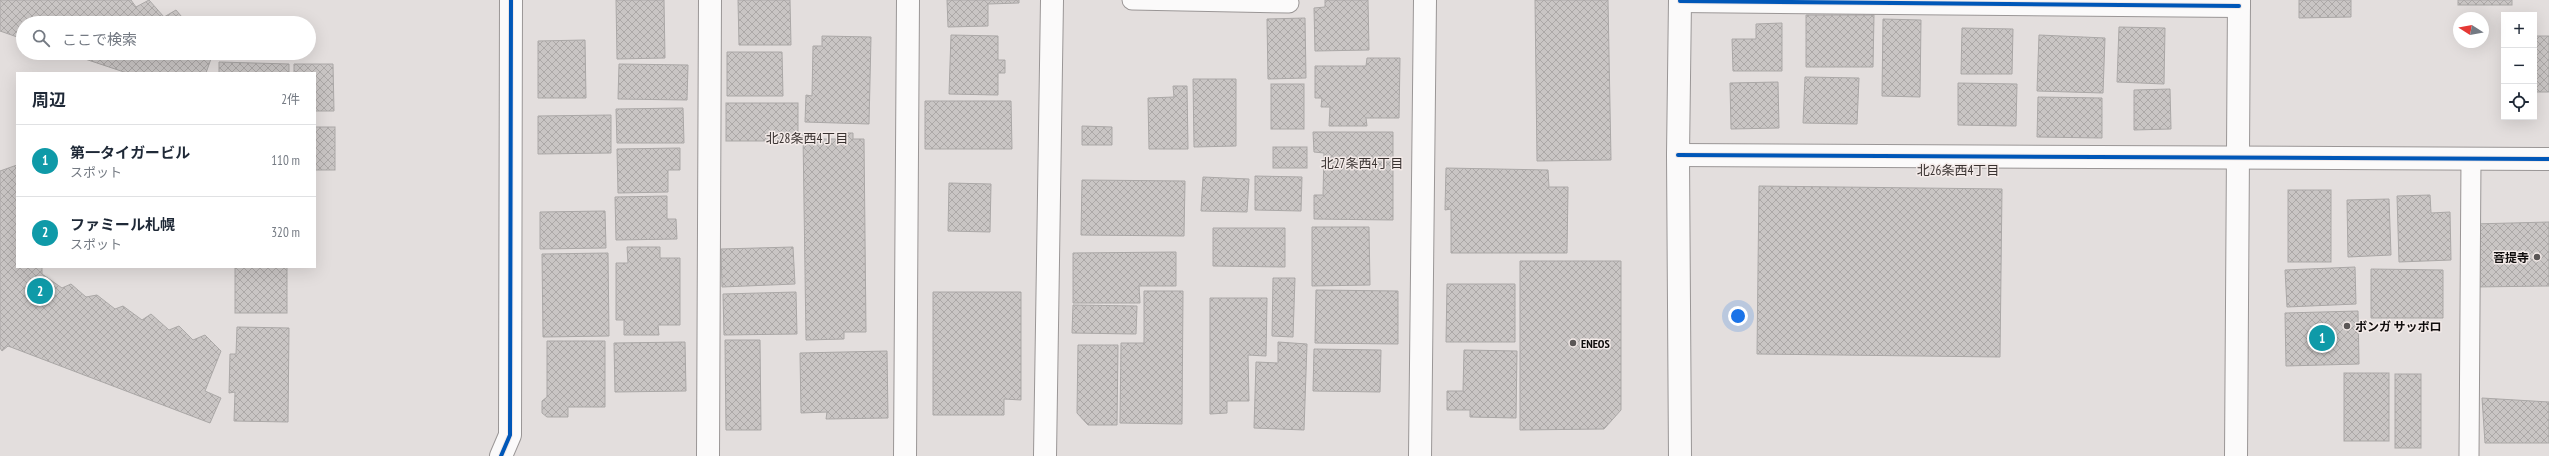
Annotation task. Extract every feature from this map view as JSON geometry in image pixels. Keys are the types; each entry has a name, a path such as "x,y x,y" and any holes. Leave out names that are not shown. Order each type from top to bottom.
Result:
{"street":[{"path":"501,456 510,435 511,0"},
{"path":"708,456 710,0"},
{"path":"905,456 908,0"},
{"path":"1045,456 1052,0"},
{"path":"1420,456 1425,0"},
{"path":"1680,456 1678,155 1680,0 2239,3 2236,456"},
{"path":"1678,155 2549,159"}],"lane":[{"path":"1132,0 1289,3"},
{"path":"2469,456 2472,159"}],"building":[{"path":"0,0 131,0 136,7 149,0 163,16 16,16 16,37 0,31"},
{"path":"616,0 664,0 665,58 617,59"},
{"path":"738,0 790,0 791,45 739,45"},
{"path":"947,0 1019,0 1019,3 988,4 988,26 948,27"},
{"path":"1325,0 1368,0 1369,50 1315,51 1314,8 1325,7"},
{"path":"1535,0 1608,0 1611,160 1537,161"},
{"path":"2299,0 2351,0 2351,17 2299,18"},
{"path":"2458,0 2512,0 2512,5 2458,5"},
{"path":"176,10 181,16 166,16"},
{"path":"1806,15 1874,15 1873,67 1806,67"},
{"path":"1305,18 1306,78 1268,79 1267,19"},
{"path":"1883,19 1921,20 1920,97 1882,96"},
{"path":"1782,23 1782,71 1733,71 1732,39 1756,39 1756,24"},
{"path":"2119,27 2165,28 2164,84 2117,82"},
{"path":"1962,28 2013,29 2012,74 1961,74"},
{"path":"951,35 998,36 998,60 1005,60 1005,73 998,73 998,95 949,94"},
{"path":"2039,35 2105,38 2103,93 2037,91"},
{"path":"822,36 871,37 869,124 805,122 806,95 812,96 813,46 822,46"},
{"path":"2537,36 2549,36 2549,92 2537,92"},
{"path":"585,40 586,98 538,98 538,41"},
{"path":"727,52 782,52 783,96 727,96"},
{"path":"1367,58 1400,58 1399,118 1366,118 1367,126 1329,126 1330,107 1321,107 1322,98 1315,98 1315,66 1366,66"},
{"path":"88,60 211,60 206,72 124,72"},
{"path":"219,62 289,64 289,72 219,72"},
{"path":"294,64 333,64 334,111 316,111 316,72 294,72"},
{"path":"619,64 688,65 687,100 618,99"},
{"path":"1805,77 1859,78 1857,124 1803,123"},
{"path":"1193,79 1236,79 1236,146 1194,147"},
{"path":"1778,82 1779,128 1731,129 1730,83"},
{"path":"1958,83 2017,84 2016,126 1958,125"},
{"path":"1271,84 1304,84 1304,129 1271,129"},
{"path":"1173,86 1187,86 1188,149 1149,149 1148,98 1174,97"},
{"path":"2170,89 2171,129 2134,130 2134,90"},
{"path":"2038,97 2102,98 2102,138 2037,137"},
{"path":"925,101 1011,101 1012,149 925,149"},
{"path":"726,103 798,103 798,141 726,141"},
{"path":"683,108 684,143 617,143 616,109"},
{"path":"611,115 611,153 538,154 538,116"},
{"path":"1082,126 1112,127 1112,145 1082,145"},
{"path":"316,127 335,127 335,170 316,170"},
{"path":"1313,132 1393,132 1393,220 1314,219 1314,195 1323,195 1324,153 1314,152"},
{"path":"836,133 853,133 853,139 864,139 866,332 844,332 844,339 806,340 803,134 821,134 821,139 837,139"},
{"path":"1273,147 1307,147 1307,168 1273,168"},
{"path":"680,148 680,170 668,170 668,192 618,193 617,149"},
{"path":"16,165 16,268 42,268 42,274 62,288 71,284 86,297 97,295 115,309 123,306 142,320 151,314 169,330 179,326 193,340 205,335 221,351 205,391 221,398 210,423 8,346 2,351 0,348 0,171"},
{"path":"1446,168 1548,170 1549,187 1568,187 1567,253 1451,253 1451,209 1445,210"},
{"path":"1255,176 1302,177 1301,211 1255,210"},
{"path":"1203,177 1249,179 1247,212 1201,211"},
{"path":"1082,180 1185,181 1184,236 1081,235"},
{"path":"949,183 991,184 990,232 948,231"},
{"path":"1759,186 2002,189 2000,357 1757,354"},
{"path":"2288,190 2331,190 2331,262 2288,262"},
{"path":"2430,195 2431,213 2450,212 2451,260 2399,262 2397,196"},
{"path":"667,196 667,219 676,219 677,239 616,240 615,197"},
{"path":"2389,199 2391,255 2348,257 2347,200"},
{"path":"605,211 606,248 540,249 540,212"},
{"path":"2549,222 2549,286 2474,287 2473,224"},
{"path":"1312,227 1369,227 1370,285 1312,286"},
{"path":"1213,228 1285,228 1285,267 1213,266"},
{"path":"627,247 660,247 660,258 680,258 680,325 658,325 659,335 624,335 624,320 616,320 616,263 628,263"},
{"path":"793,247 795,284 722,287 721,249"},
{"path":"1176,252 1176,286 1139,286 1140,303 1073,303 1073,253"},
{"path":"608,253 609,336 543,337 542,254"},
{"path":"1520,261 1621,261 1621,410 1604,429 1520,430"},
{"path":"2355,267 2356,304 2287,307 2285,270"},
{"path":"235,268 287,268 287,313 235,313"},
{"path":"2371,269 2443,270 2443,318 2371,318"},
{"path":"1273,278 1295,278 1293,337 1272,336"},
{"path":"1447,284 1515,284 1515,342 1446,342"},
{"path":"1316,290 1398,291 1398,344 1315,343"},
{"path":"1144,291 1183,291 1182,424 1120,423 1121,343 1144,343"},
{"path":"796,292 797,334 724,335 723,294"},
{"path":"933,292 1021,292 1021,400 1004,399 1004,415 933,415"},
{"path":"1210,298 1267,298 1266,356 1248,355 1249,401 1227,401 1227,413 1210,414"},
{"path":"1073,305 1137,306 1136,334 1072,333"},
{"path":"2358,311 2359,364 2286,366 2285,313"},
{"path":"237,327 289,328 288,422 234,421 235,392 229,393 230,354 236,354"},
{"path":"725,340 760,340 761,430 726,430"},
{"path":"547,341 605,341 605,407 568,407 568,417 547,417 542,413 542,401 547,397"},
{"path":"685,342 686,391 615,392 614,343"},
{"path":"1278,342 1307,344 1304,430 1254,428 1256,362 1278,363"},
{"path":"1078,345 1118,345 1117,425 1088,425 1077,413"},
{"path":"1314,349 1381,350 1380,392 1313,391"},
{"path":"1464,350 1517,351 1516,418 1470,417 1470,410 1447,410 1447,391 1463,391"},
{"path":"887,351 888,418 826,419 827,412 801,413 800,353"},
{"path":"2344,373 2389,373 2389,441 2344,441"},
{"path":"2395,374 2421,374 2421,448 2395,448"},
{"path":"2482,398 2549,402 2549,443 2485,443"}],"cycle path":[{"path":"501,456 510,435 511,0"},
{"path":"1680,1 2239,6"},
{"path":"1678,155 2549,159"}],"place":[{"name":"菩提寺","path":"2537,257"},
{"name":"ファミール札幌","path":"40,291"},
{"name":"ボンガ サッポロ","path":"2347,326"},
{"name":"第一タイガービル","path":"2322,338"},
{"name":"ENEOS","path":"1573,343"}],"district":[{"name":"北28条西4丁目","path":"807,138"},
{"name":"北27条西4丁目","path":"1362,163"},
{"name":"北26条西4丁目","path":"1958,170"}]}
